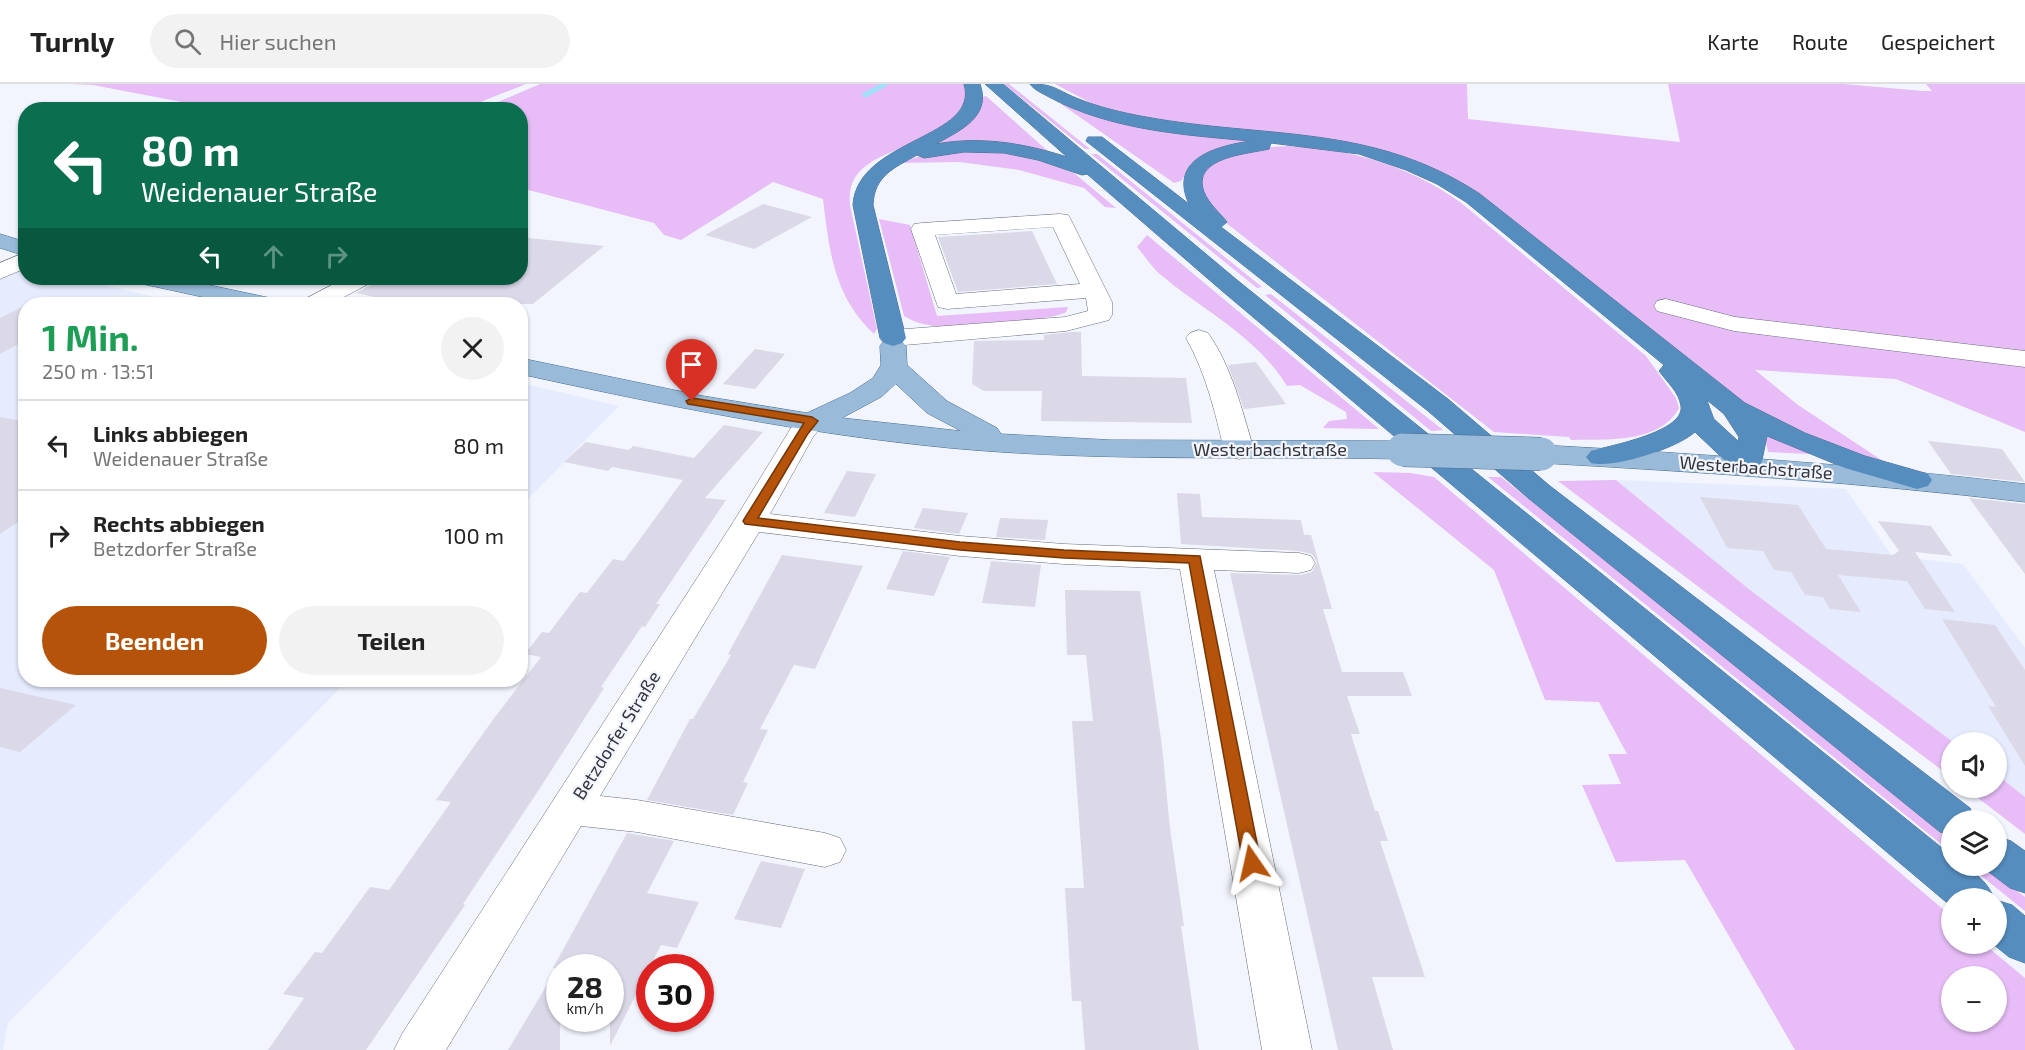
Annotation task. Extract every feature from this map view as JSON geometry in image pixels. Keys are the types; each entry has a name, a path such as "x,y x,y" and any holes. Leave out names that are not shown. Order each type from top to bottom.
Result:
{"highway":[{"path":"892,338 863,198 866,183 874,173 963,121 971,112 974,103 975,91 972,84"},
{"path":"993,84 1229,285 1960,888"},
{"path":"1021,84 1438,405 1539,492 1942,810"},
{"path":"1038,84 1069,101 1118,116 1170,125 1348,146 1385,155 1425,170 1473,198 1735,409 1795,439 1855,462 1917,480"},
{"path":"1241,255 1220,226 1195,198 1192,186 1193,176 1200,164 1206,160 1229,150 1249,146 1296,144 1339,148 1386,159 1410,168 1457,195 1671,370 1689,391 1695,410 1703,424 1746,465 1753,437 1735,409"},
{"path":"902,157 953,147 1012,148 1059,159 1109,181"},
{"path":"1601,457 1661,440 1691,421 1695,410"},
{"path":"2007,861 2025,875"},
{"path":"2007,928 2025,943"}],"main road":[{"path":"0,243 18,249"},
{"path":"178,285 234,297"},
{"path":"892,338 894,367 930,402 951,417 974,429 1013,444"},
{"path":"812,421 877,388 894,367"},
{"name":"Westerbachstraße","path":"528,368 670,397 812,421 1013,444 1541,454 1746,465 1917,480 2025,493"}],"street":[{"path":"892,338 1066,324 1100,315 1100,302 1060,220 922,229 947,302 1094,290"},
{"path":"0,259 18,254"},
{"path":"0,272 18,258"},
{"path":"327,297 349,285"},
{"path":"1666,306 1734,324 2025,359"},
{"path":"1199,338 1207,352 1227,405 1239,450"},
{"name":"Betzdorfer Straße","path":"419,1050 750,521 801,434 812,421"},
{"path":"750,521 971,547 1064,554 1299,563"},
{"path":"1195,559 1287,1050"},
{"path":"570,809 637,816 825,850"}],"shaded area":[{"path":"69,84 526,84 481,102 182,102 93,85"},
{"path":"540,84 964,84 967,99 951,122 867,165 853,181 850,205 877,329 874,334 861,320 842,288 831,254 823,199 773,182 681,240 664,235 654,223 528,190 528,102 498,102"},
{"path":"1004,84 1009,84 1090,149 1085,149"},
{"path":"1043,84 1093,104 1055,84 1467,84 1468,119 1680,142 1668,84 1844,84 1932,91 1926,84 2025,84 2025,432 1896,379 1755,370 1798,405 1883,461 1814,442 1739,401 1450,178 1420,163 1386,152 1138,117 1103,109"},
{"path":"986,96 1050,153 931,146 969,121 975,114 982,97"},
{"path":"1061,104 1270,141 1191,166 1181,181 1174,183"},
{"path":"1287,146 1334,151 1378,161 1420,178 1460,202 1646,356 1676,398 1679,408 1670,420 1659,428 1631,437 1571,440 1569,437 1494,432 1221,219 1207,202 1202,182 1206,171 1216,162 1245,151"},
{"path":"989,149 1042,160 1074,173 1116,208 1105,207 1084,188 1019,170 959,162 898,163 921,156"},
{"path":"1091,154 1097,154 1262,287 1257,288"},
{"path":"879,219 910,225 937,316 1068,307 1066,312 1024,321 962,326 931,326 908,318 904,316"},
{"path":"1147,235 1379,429 1323,428 1329,421 1347,419 1346,412 1300,385 1287,386 1260,352 1245,338 1158,272 1137,247"},
{"path":"0,260 18,264 18,285 104,285 155,297 18,297 18,687 341,687 8,1023 3,1050 0,1050"},
{"path":"1271,294 1443,430 1431,431 1265,295"},
{"path":"528,385 619,406 528,499"},
{"path":"1764,433 1809,451 1810,454 1768,452"},
{"path":"1373,472 1411,473 1434,477 1941,908 1941,954 1996,954 2025,978 2025,1050 1795,1050 1685,860 1616,862 1582,785 1621,784 1608,754 1627,754 1599,702 1545,700 1494,570"},
{"path":"1488,477 1501,477 1941,830 1941,844"},
{"path":"1616,480 1846,489 1892,556 1963,564 2025,648 2025,797 2007,783 2007,732 1941,733 1750,590"},
{"path":"1616,480 1750,590 1941,733 1941,769 1558,481"},
{"path":"2007,783 2025,797 2025,834 2007,820 2007,810 1994,810 1978,798 2007,798"},
{"path":"1981,876 1998,876 2025,897 2025,911 2007,897 2007,888 1996,888"}],"building":[{"path":"763,204 812,217 754,249 705,235"},
{"path":"1032,231 1057,284 958,292 938,237"},
{"path":"528,238 604,246 533,304 528,304 528,297 375,297 356,293 371,285 528,285"},
{"path":"18,309 18,344 0,354 0,318"},
{"path":"1081,332 1082,376 1186,378 1192,423 1041,421 1042,391 984,391 972,384 974,341 1044,340 1044,335"},
{"path":"755,349 785,354 755,389 723,384"},
{"path":"1256,362 1286,404 1244,409 1228,365"},
{"path":"0,417 18,420 18,522 0,534"},
{"path":"724,425 763,432 705,498 726,500 656,604 660,604 645,627 642,626 601,687 604,688 463,904 465,905 366,1050 268,1050 304,998 283,994 315,952 322,953 370,887 389,890 451,802 436,800 518,687 528,687 528,674 541,657 528,655 528,650 542,632 549,633 580,592 587,593 613,559 624,561 683,480 612,467 608,471 564,462 586,442 629,450 633,446 694,458"},
{"path":"1928,441 2002,449 2025,482 1951,474"},
{"path":"847,471 876,474 855,517 824,513"},
{"path":"1177,493 1200,494 1202,517 1301,520 1304,535 1311,535 1332,609 1323,609 1342,672 1403,672 1412,696 1347,696 1360,734 1351,734 1375,811 1378,811 1388,841 1380,841 1425,977 1372,977 1393,1050 1338,1050 1230,573 1300,575 1312,572 1317,562 1312,554 1299,551 1181,544"},
{"path":"1700,497 1798,505 1826,549 1893,555 1899,551 1878,521 1931,526 1952,556 1915,552 1955,612 1925,609 1907,581 1838,575 1861,612 1830,609 1823,597 1805,595 1791,572 1774,570 1763,551 1727,548"},
{"path":"1969,498 2025,504 2025,574"},
{"path":"923,508 968,513 959,534 914,528"},
{"path":"1000,518 1048,520 1045,540 996,537"},
{"path":"903,551 950,557 934,596 886,589"},
{"path":"782,555 863,566 815,669 794,665 760,729 768,730 743,782 748,783 733,815 647,800 690,719 693,719 731,655 728,654"},
{"path":"991,561 1041,565 1035,607 982,603"},
{"path":"1065,590 1140,591 1162,746 1170,828 1184,926 1181,926 1199,1050 1085,1050 1081,1001 1072,1001 1065,888 1084,888 1072,721 1093,721 1086,655 1067,655"},
{"path":"1942,619 1995,625 2025,670 2025,766 2007,737 2007,732 2004,732 1988,706 1996,707"},
{"path":"0,688 76,705 20,752 0,747"},
{"path":"627,833 674,841 647,893 699,902 677,948 661,945 656,954 636,954 636,995 624,1018 624,954 561,954"},
{"path":"761,861 805,869 781,928 734,919"},
{"path":"546,986 546,1032 560,1032 560,1050 508,1050"},
{"path":"610,1032 617,1032 610,1046"}],"waterway":[{"path":"865,95 885,84"}],"route":[{"path":"692,401 812,421 801,434 750,521 960,546 1064,554 1195,559 1252,863"}]}
